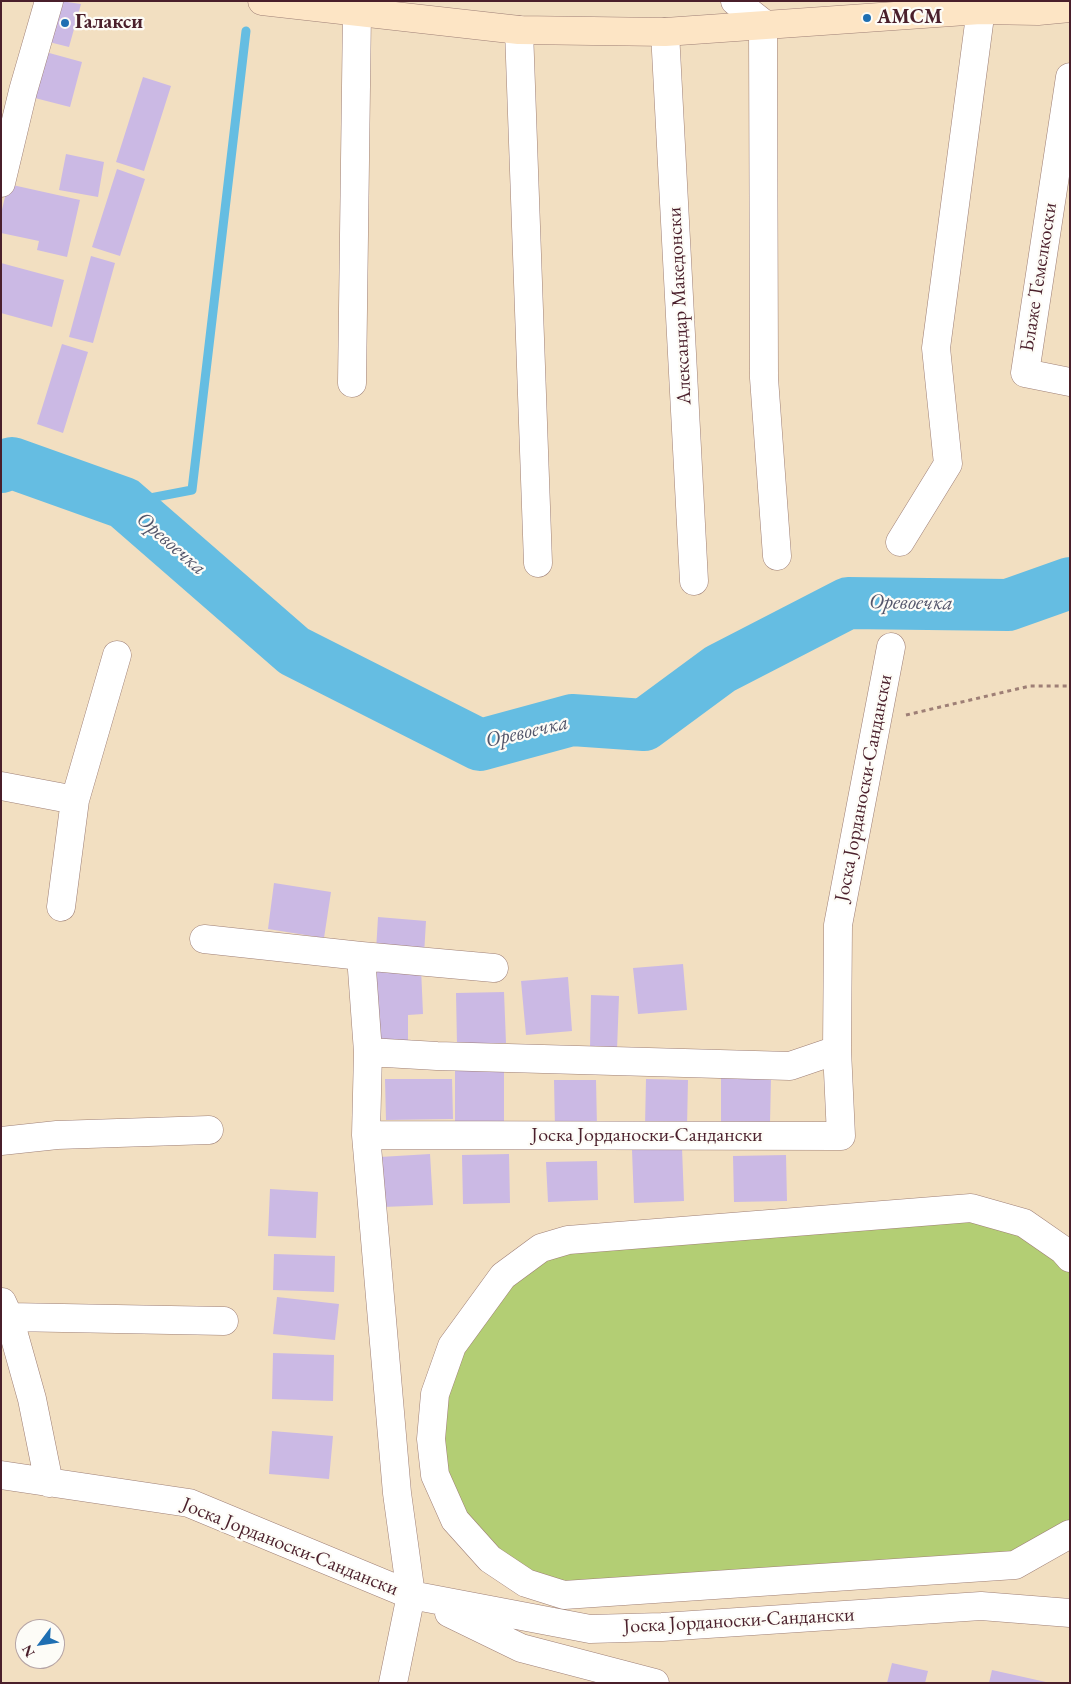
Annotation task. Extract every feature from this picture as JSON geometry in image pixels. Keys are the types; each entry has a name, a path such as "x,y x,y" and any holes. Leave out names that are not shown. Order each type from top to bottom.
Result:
{"street":[{"path":"1,183 23,91 49,1"},
{"path":"262,1 519,30 665,32 764,23 867,10 981,5 1038,11 1070,8"},
{"path":"735,1 764,23"},
{"path":"1065,1 1070,3"},
{"path":"900,542 948,464 936,348 981,5"},
{"path":"352,383 357,12"},
{"path":"764,23 764,378 777,556"},
{"path":"519,30 538,563"},
{"name":"Александар Македонски","path":"665,32 694,581"},
{"name":"Блаже Темелкоски","path":"1070,77 1024,373 1070,382"},
{"name":"Јоска Јорданоски-Сандански","path":"366,1135 841,1136 837,1050 838,925 891,647"},
{"path":"62,907 75,800 117,655"},
{"path":"1,786 75,800"},
{"path":"204,939 494,968"},
{"name":"Јоска Јорданоски-Сандански","path":"361,956 368,1052 366,1135 397,1493 412,1595"},
{"path":"368,1052 437,1056 790,1066 837,1050"},
{"path":"1,1141 57,1135 209,1130"},
{"path":"1070,1258 1063,1250 1024,1223 971,1208 568,1240 541,1248 503,1276 479,1305 452,1346 435,1394 431,1439 435,1475 455,1520 490,1559 526,1584 564,1595 1015,1565 1070,1534"},
{"path":"49,1483 32,1399 5,1309 224,1321"},
{"name":"Јоска Јорданоски-Сандански","path":"1,1475 190,1503 412,1595 590,1629 662,1627 981,1606 1070,1613"},
{"path":"661,1589 662,1627"},
{"path":"393,1683 412,1595 521,1648 655,1683"}],"path":[{"path":"878,722 1030,686 1070,686"}],"green space":[{"path":"971,1208 1070,1258 1070,1534 1015,1565 564,1595 455,1520 431,1439 452,1346 541,1248"}],"building":[{"name":"Галакси","path":"60,1 81,4 69,47 49,42"},
{"path":"42,51 82,62 70,107 31,97"},
{"path":"143,77 171,86 144,171 116,162"},
{"path":"66,154 104,162 98,197 59,190"},
{"path":"117,169 145,179 120,256 92,247"},
{"path":"8,184 80,200 67,257 37,250 39,241 1,233 1,214"},
{"path":"91,256 115,263 93,343 69,337"},
{"path":"1,263 64,280 52,327 1,313"},
{"path":"62,344 88,352 63,433 37,424"},
{"path":"274,883 331,892 324,938 268,929"},
{"path":"378,917 426,921 424,955 376,951"},
{"path":"683,964 687,1010 638,1014 633,968"},
{"path":"421,968 423,1014 408,1015 408,1041 376,1042 374,969"},
{"path":"568,977 572,1031 526,1035 521,981"},
{"path":"504,992 506,1043 457,1045 456,993"},
{"path":"591,995 619,996 617,1050 590,1049"},
{"path":"455,1070 504,1070 504,1125 455,1124"},
{"path":"721,1078 771,1078 770,1123 721,1122"},
{"path":"385,1079 452,1079 453,1119 386,1120"},
{"path":"646,1079 688,1080 687,1127 645,1126"},
{"path":"554,1080 596,1080 597,1127 555,1128"},
{"path":"682,1148 684,1201 634,1203 632,1150"},
{"path":"430,1154 433,1205 383,1207 380,1157"},
{"path":"509,1154 510,1203 463,1204 462,1155"},
{"path":"786,1155 787,1201 734,1202 733,1156"},
{"path":"597,1161 598,1200 548,1202 546,1162"},
{"path":"270,1189 318,1192 316,1238 268,1236"},
{"path":"274,1254 335,1256 334,1292 273,1290"},
{"path":"277,1297 339,1304 335,1340 273,1334"},
{"path":"273,1353 334,1355 333,1401 272,1399"},
{"path":"272,1431 333,1436 329,1479 269,1474"},
{"path":"892,1663 928,1671 925,1683 887,1683"},
{"path":"992,1670 1046,1682 989,1683"}],"waterway":[{"path":"124,503 192,490 246,31"},
{"name":"Оревоечка","path":"1,467 12,463 124,503 294,651 480,745 572,720 644,725 720,669 848,603 1008,605 1070,583"}],"place":[{"name":"АМСМ","path":"867,18"},
{"name":"Галакси","path":"65,23"}]}
